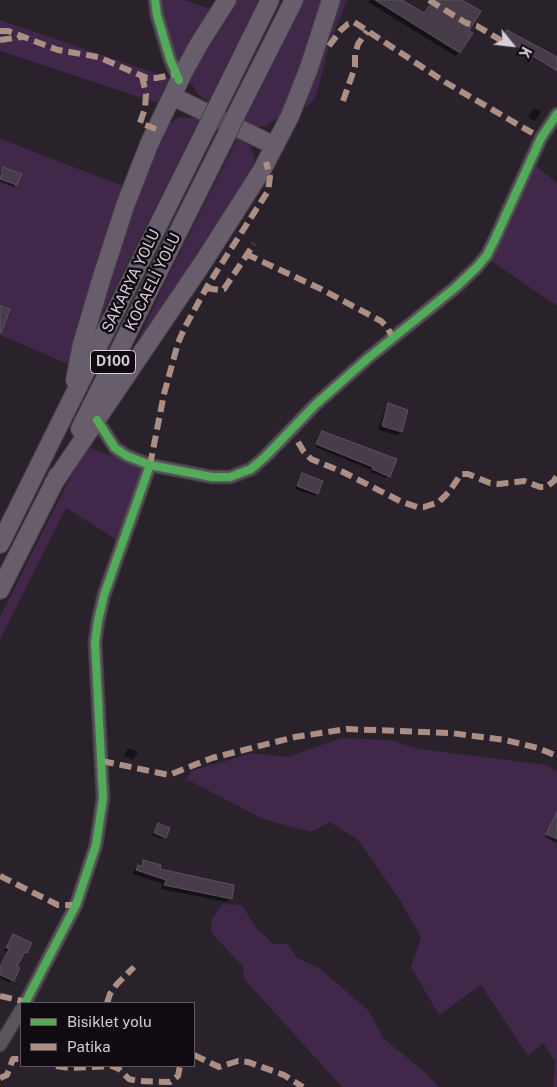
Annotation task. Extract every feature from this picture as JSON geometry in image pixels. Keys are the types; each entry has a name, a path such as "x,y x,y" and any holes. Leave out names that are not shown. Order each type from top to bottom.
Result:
{"highway":[{"path":"70,404 82,344 125,206 150,142 179,80 198,44 227,0"},
{"name":"SAKARYA YOLU","path":"0,544 270,0"},
{"name":"KOCAELİ YOLU","path":"0,590 294,0"},
{"path":"53,484 204,261 262,170 290,116 309,68 332,0"},
{"path":"172,96 275,146"}],"street":[{"path":"155,0 157,14 170,59 179,80"},
{"path":"97,420 115,448 127,456 150,465 195,475 230,477 251,469 316,405 367,359 456,288 477,267 487,255 541,138 557,114"},
{"path":"26,1002 76,905 96,844 103,798 95,642 104,595 150,465"},
{"path":"0,1045 20,1012"}],"shaded area":[{"path":"161,0 184,0 213,10 181,59 177,60 173,55"},
{"path":"235,0 259,0 208,102 198,94 190,82 193,71"},
{"path":"305,0 323,0 290,99 281,116 266,126 255,127 244,122"},
{"path":"339,0 347,0 329,46 316,96 312,103 306,107 305,99"},
{"path":"0,20 169,78 157,103 0,51"},
{"path":"179,117 200,118 98,322 120,250 159,143 167,125"},
{"path":"238,137 251,147 255,162 253,174 115,390 161,291"},
{"path":"0,139 126,187 68,364 0,335"},
{"path":"536,166 557,183 557,306 490,260"},
{"path":"86,446 143,468 119,541 66,508 0,640 0,617"},
{"path":"341,738 390,740 419,749 547,765 557,772 557,1087 553,1087 555,1061 543,1043 528,1056 481,985 439,1015 411,967 421,938 400,900 358,840 330,822 311,832 263,819 186,779 191,771 252,753 288,757"},
{"path":"222,904 242,905 256,928 274,944 288,944 297,958 319,968 368,1010 384,1039 424,1071 439,1087 342,1087 244,979 243,967 212,933 211,921"}],"building":[{"path":"375,0 402,0 424,13 433,0 462,0 481,11 469,31 473,33 460,53"},
{"path":"507,30 557,57 557,71 502,37"},
{"path":"3,167 22,174 17,185 0,179"},
{"path":"0,306 10,309 1,333 0,333"},
{"path":"388,403 408,410 402,432 382,426"},
{"path":"322,431 397,459 390,477 372,469 373,467 316,444"},
{"path":"302,473 323,481 318,494 297,486"},
{"path":"557,812 557,839 546,834"},
{"path":"158,823 170,828 166,838 154,833"},
{"path":"143,860 161,865 160,869 234,885 232,899 164,885 166,880 136,870 138,865 142,866"},
{"path":"13,934 32,943 17,966 20,968 14,981 0,975 0,967 9,949 6,948"}],"marked path":[{"path":"429,0 466,23 477,26 507,44"},
{"path":"329,46 341,30 354,22 445,82 541,138"},
{"path":"0,31 8,31 58,50 98,57 147,78 177,74"},
{"path":"343,101 355,67 355,54 358,44 367,31"},
{"path":"0,40 22,37"},
{"path":"142,76 146,94 145,108 140,123 156,129"},
{"path":"150,465 164,394 178,343 208,285 268,191 270,177 266,162"},
{"path":"206,288 224,289 254,244"},
{"path":"246,254 321,289 381,321 393,338"},
{"path":"298,442 311,459 343,472 402,502 417,507 424,507 439,502 449,492 461,474 468,474 490,483 499,484 524,481 540,487 546,487 554,481 557,475"},
{"path":"102,761 169,775 212,758 295,737 347,729 451,733 505,740 538,748 557,756"},
{"path":"0,876 58,905 76,905"},
{"path":"107,1002 117,984 134,967"},
{"path":"0,996 26,1002"},
{"path":"195,1055 219,1067 238,1061 248,1062 284,1075 303,1087"},
{"path":"0,1078 7,1075 13,1059 20,1059"},
{"path":"63,1067 91,1067"},
{"path":"114,1067 129,1079 170,1082 178,1076 180,1067"}],"cycle path":[{"path":"155,0 157,15 170,59 179,80"},
{"path":"97,420 115,448 127,456 150,465 212,477 230,477 251,469 315,405 367,359 456,287 477,267 487,255 541,138 557,114"},
{"path":"26,1002 76,905 96,845 103,798 95,642 104,595 150,465"}]}
